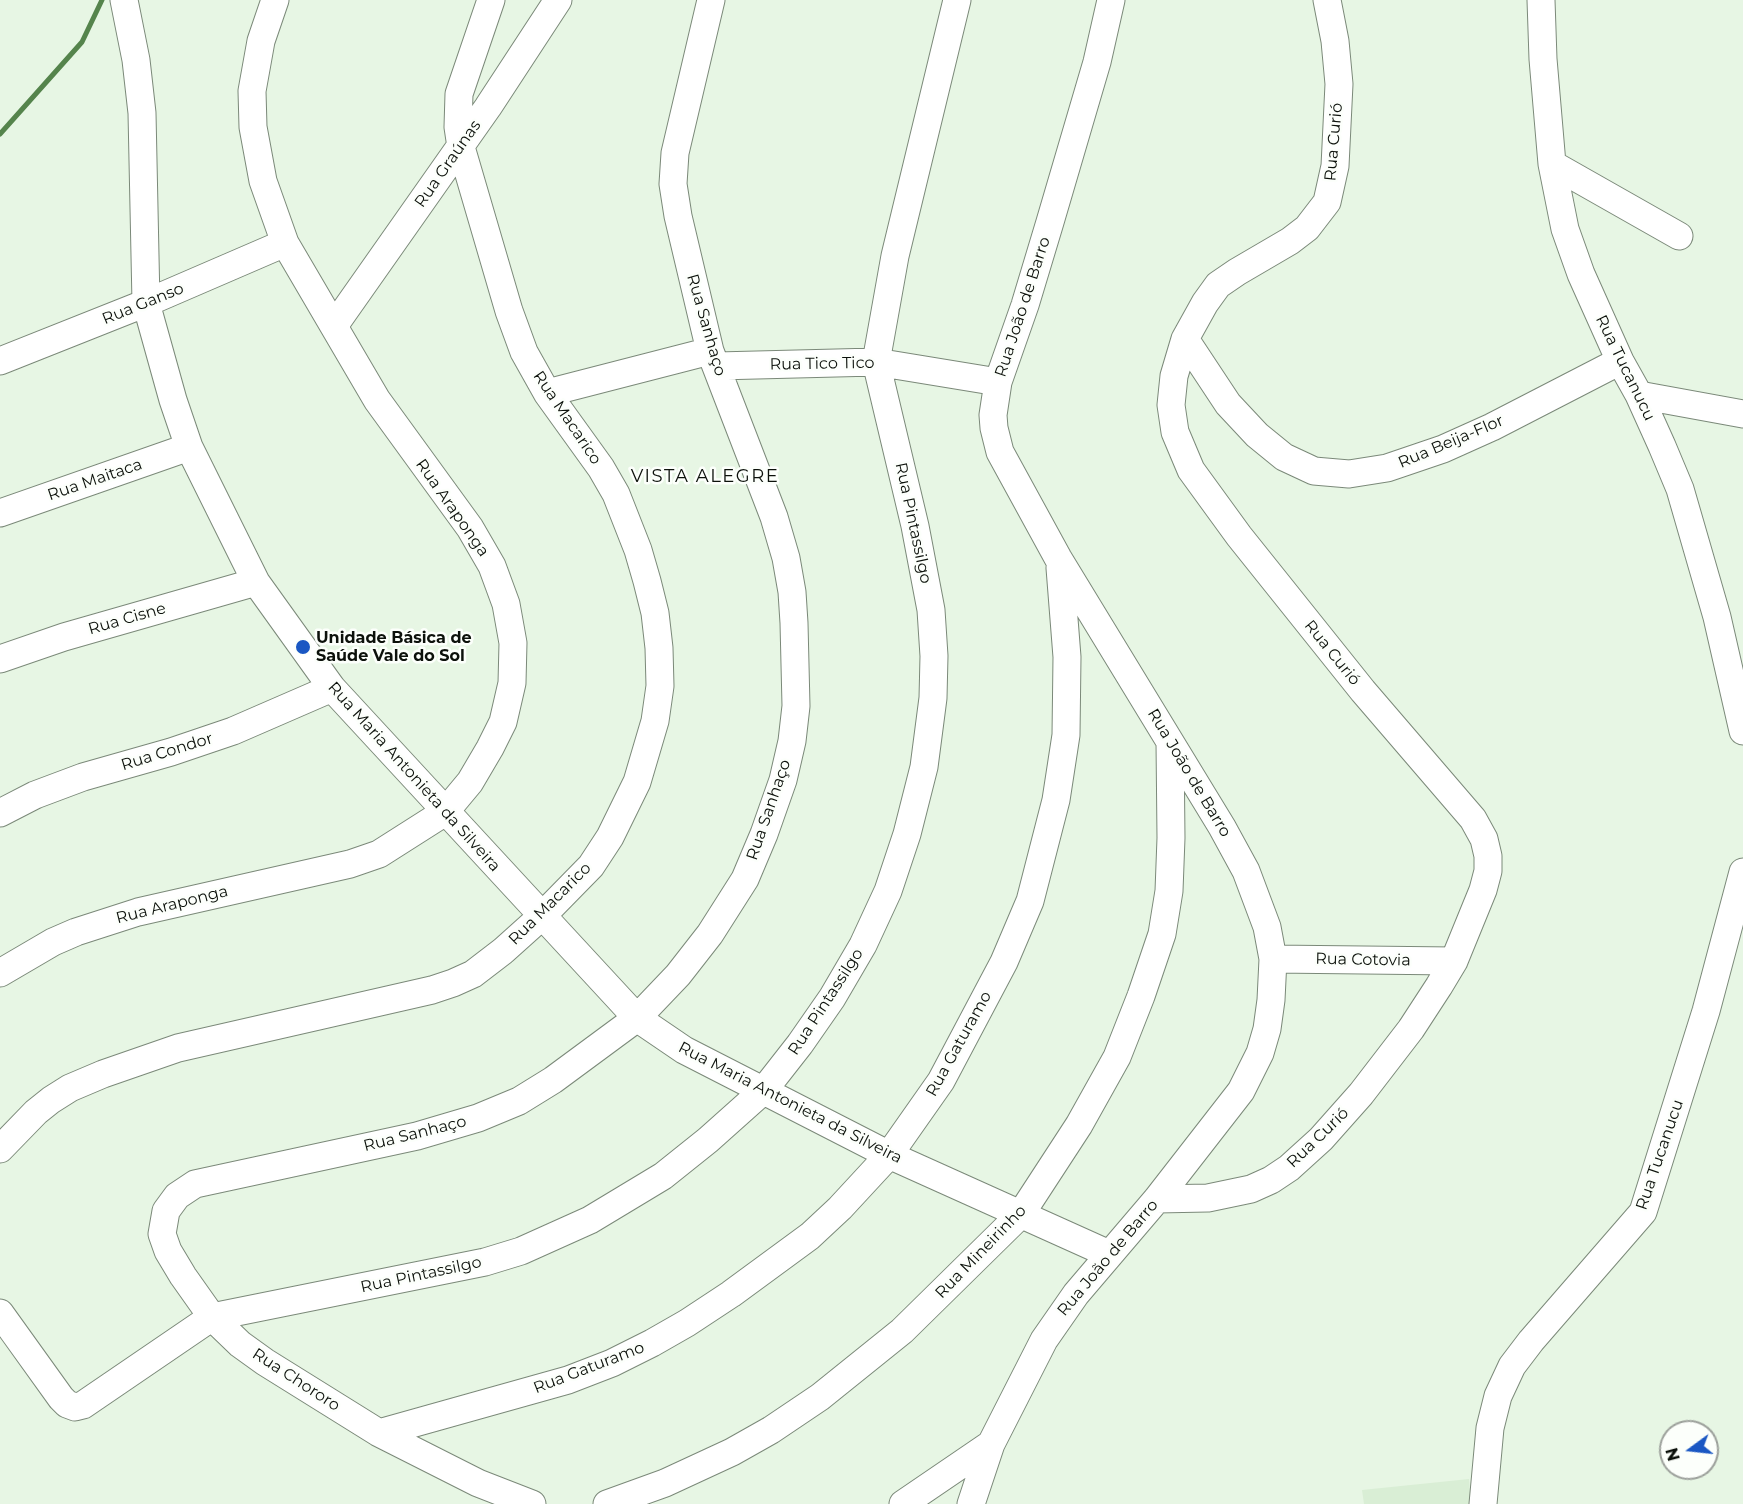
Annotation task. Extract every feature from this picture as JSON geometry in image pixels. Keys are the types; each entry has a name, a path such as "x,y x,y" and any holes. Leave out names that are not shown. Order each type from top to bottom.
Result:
{"street":[{"name":"Rua Maria Antonieta da Silveira","path":"124,0 136,60 142,113 146,303 170,390 189,447 256,582 332,688 637,1018 684,1050 889,1155 1109,1254"},
{"name":"Rua Araponga","path":"0,974 53,942 138,912 350,864 379,854 446,812 470,782 502,722 512,683 513,643 506,604 492,566 470,528 377,400 285,243 263,182 253,127 252,91 261,41 275,0"},
{"name":"Rua Macarico","path":"0,1149 51,1100 70,1088 95,1077 178,1048 432,990 473,974 542,916 591,866 625,809 649,748 656,721 660,686 655,613 638,550 616,494 601,468 547,393 524,352 461,147 457,111 465,73 491,0"},
{"name":"Rua Graúnas","path":"334,326 461,147 558,0"},
{"name":"Rua Sanhaço","path":"195,1184 417,1136 478,1118 519,1101 553,1080 637,1018 691,959 745,879 783,780 792,741 796,706 795,623 786,558 774,517 714,359 678,216 673,184 675,153 711,0"},
{"name":"Rua Pintassilgo","path":"0,1313 60,1398 75,1407 83,1406 212,1317 430,1275 485,1262 521,1251 590,1220 663,1176 708,1140 764,1090 800,1044 832,998 863,945 888,891 907,834 924,767 933,687 934,656 931,610 915,526 876,362 895,256 957,0"},
{"name":"Rua João de Barro","path":"971,1504 991,1444 1044,1340 1064,1309 1157,1199 1220,1121 1241,1091 1251,1072 1267,1029 1271,1000 1273,959 1267,927 1246,871 1222,827 1058,558 1000,452 993,415 998,382 1025,305 1050,222 1096,62 1111,0"},
{"name":"Rua Curió","path":"1157,1199 1208,1198 1231,1194 1270,1180 1289,1168 1321,1139 1361,1094 1411,1029 1454,961 1483,890 1488,871 1488,856 1484,839 1473,819 1363,692 1239,536 1191,470 1176,432 1171,405 1174,376 1185,339 1218,285 1290,241 1307,228 1327,202 1335,166 1339,84 1328,0"},
{"name":"Rua Tucanucu","path":"1541,0 1543,58 1552,164 1565,228 1581,274 1620,361 1639,394 1675,478 1697,543 1717,617 1743,731"},
{"path":"465,73 488,107"},
{"path":"1552,164 1679,236"},
{"name":"Rua Ganso","path":"0,361 146,303 285,243"},
{"name":"Rua Beija-Flor","path":"1185,339 1228,404 1257,435 1284,457 1314,471 1349,474 1387,468 1443,449 1492,427 1620,361"},
{"name":"Rua Tico Tico","path":"547,393 714,359 876,362 998,382"},
{"path":"1639,394 1743,414"},
{"name":"Rua Maitaca","path":"0,513 189,447"},
{"name":"Rua Gaturamo","path":"379,1433 568,1380 612,1363 652,1343 722,1300 810,1236 840,1208 889,1155 941,1081 961,1044 1008,953 1036,882 1056,800 1066,735 1067,657 1058,558"},
{"name":"Rua Cisne","path":"0,659 64,637 256,582"},
{"name":"Rua Condor","path":"0,813 35,795 83,777 171,752 233,730 332,688"},
{"name":"Rua Mineirinho","path":"607,1504 665,1483 732,1452 771,1430 820,1397 902,1331 1021,1214 1079,1125 1117,1057 1162,934 1169,891 1172,838 1170,741"},
{"name":"Rua Tucanucu","path":"1483,1504 1490,1428 1498,1396 1512,1366 1643,1212 1706,1011 1743,872"},
{"name":"Rua Cotovia","path":"1273,959 1454,961"},
{"name":"Rua Chororo","path":"195,1184 177,1196 166,1211 162,1234 168,1251 183,1276 212,1317 240,1344 379,1433 478,1483 532,1504"},
{"path":"903,1504 991,1444"}],"shaded area":[{"path":"1469,1479 1471,1504 1364,1504 1362,1490"}],"waterway":[{"path":"0,134 82,42 102,0"}],"place":[{"name":"Unidade Básica de Saúde Vale do Sol","path":"303,647"}],"district":[{"name":"VISTA ALEGRE","path":"705,477"}]}
